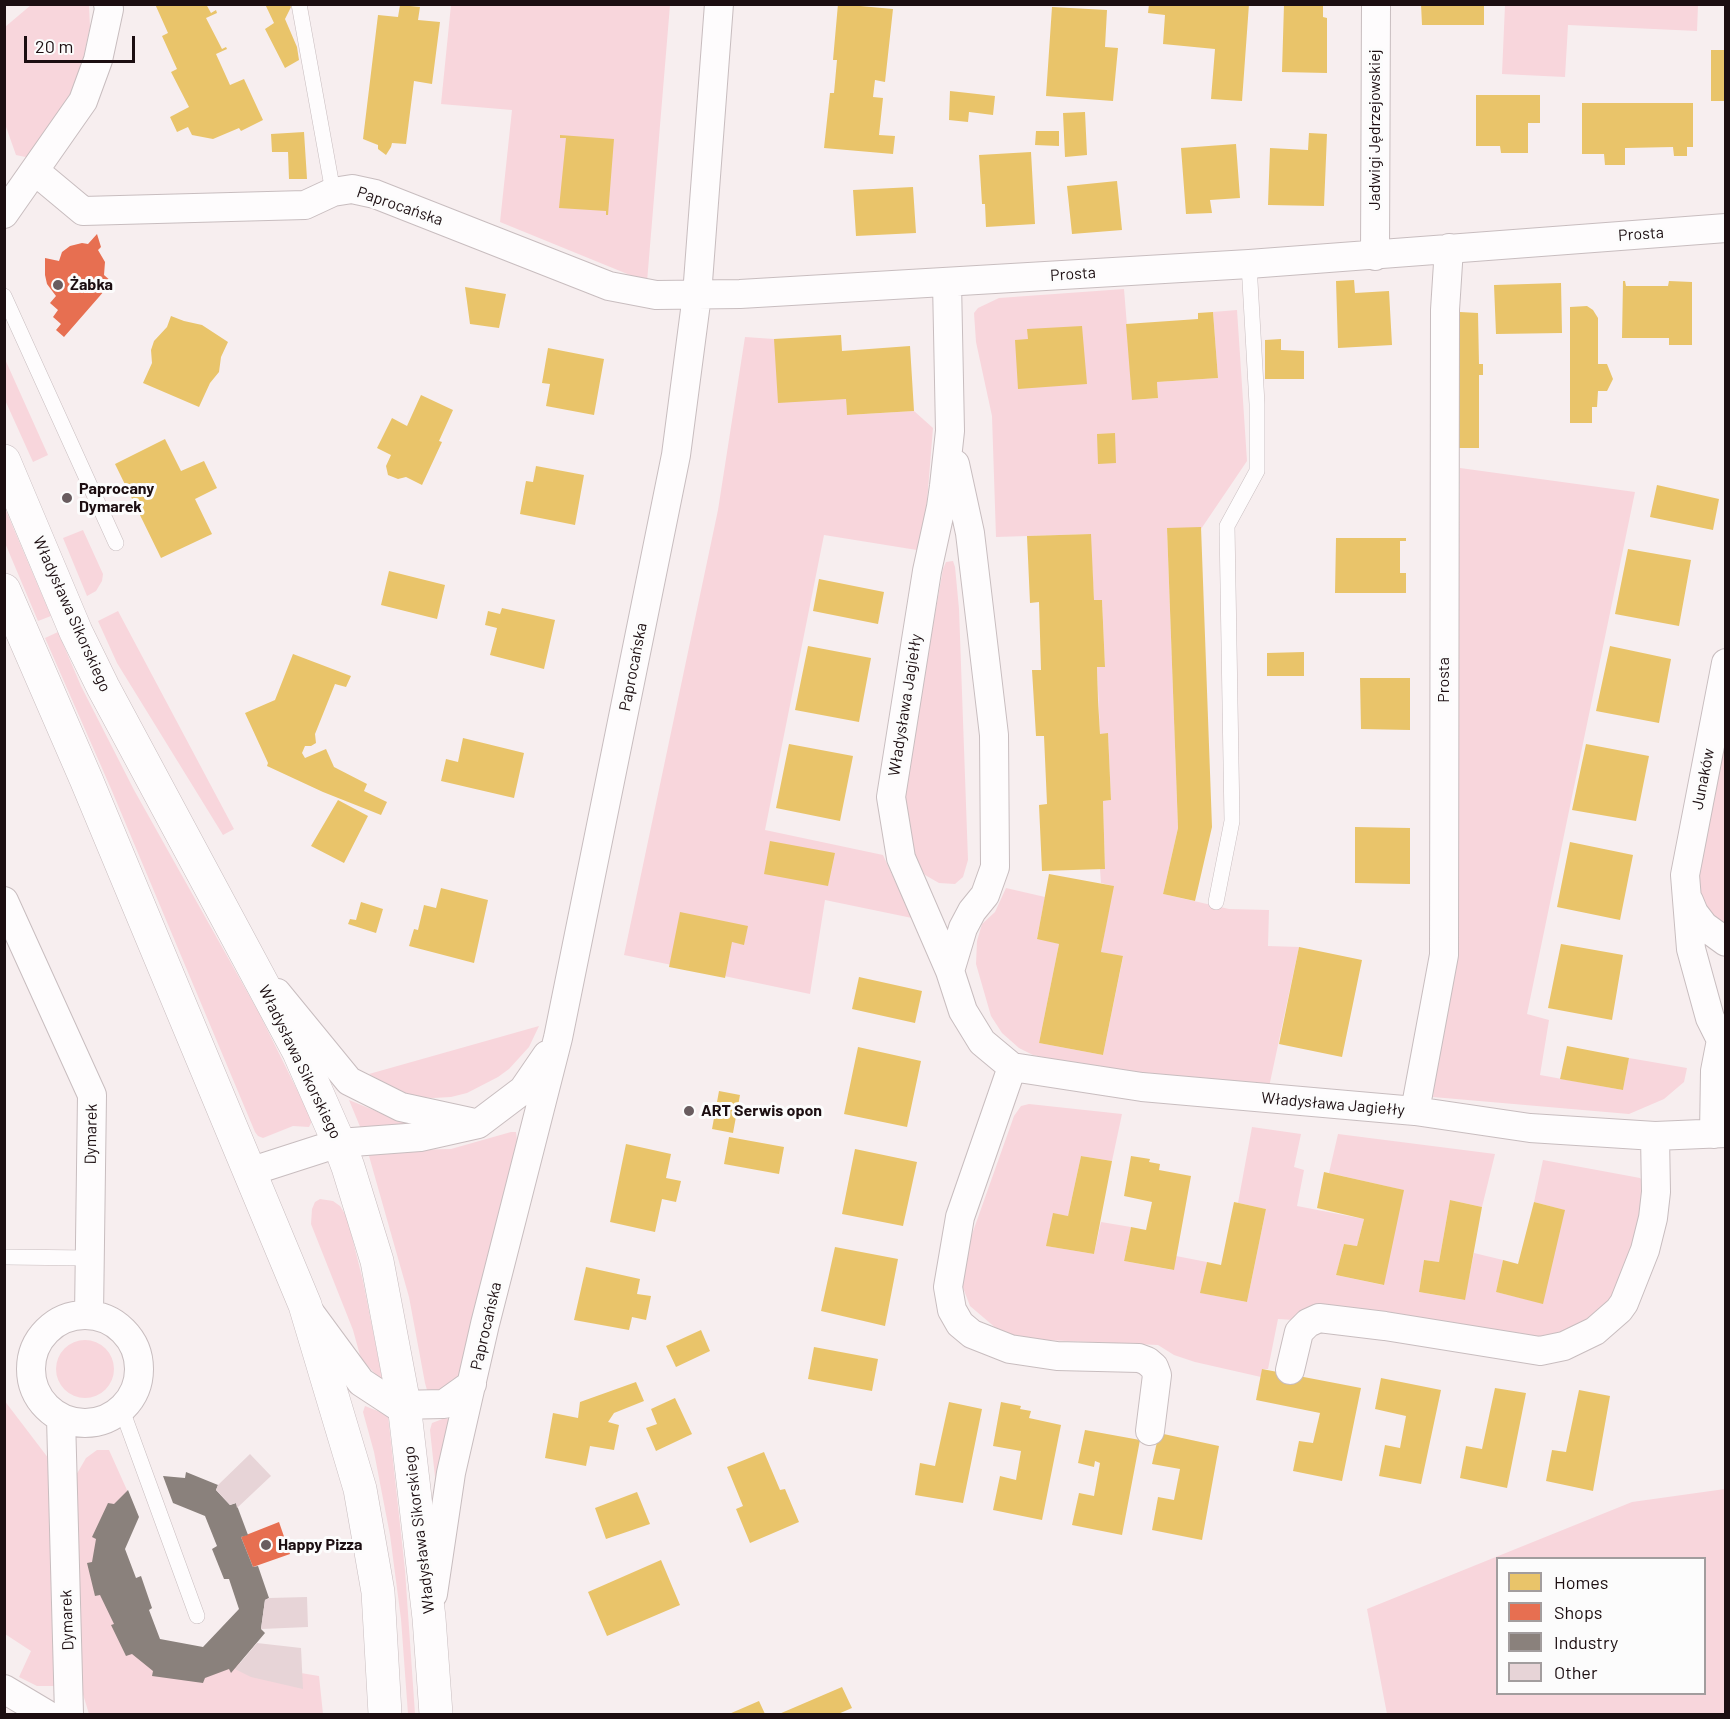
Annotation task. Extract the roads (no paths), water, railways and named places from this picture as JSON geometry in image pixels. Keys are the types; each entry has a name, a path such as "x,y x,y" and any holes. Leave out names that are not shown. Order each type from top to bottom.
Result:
{"street":[{"path":"4,214 83,101 98,60 109,9 108,4"},
{"name":"Paprocańska","path":"429,1618 451,1473 485,1324 558,1038 676,455 697,295 719,4"},
{"name":"Jadwigi Jędrzejowskiej","path":"1375,256 1376,4"},
{"name":"Paprocańska","path":"35,171 83,211 304,205 333,192 352,189 375,194 609,286 656,296 697,295"},
{"name":"Prosta","path":"697,295 1375,256 1449,248 1725,228"},
{"name":"Prosta","path":"1415,1111 1444,955 1445,310 1449,248"},
{"name":"Władysława Jagiełły","path":"947,282 950,431 958,485 970,533 994,735 994,867 985,895 972,911 963,928 950,971"},
{"name":"Władysława Jagiełły","path":"950,431 941,507 927,571 891,797 900,858 950,971 963,1011 981,1042 1012,1067 1142,1087 1415,1111 1530,1128 1655,1136 1720,1134"},
{"name":"Władysława Sikorskiego","path":"4,461 85,650 299,1052 339,1143 377,1261 404,1404 429,1618 436,1714"},
{"path":"4,590 86,779 304,1305 360,1488 378,1592 385,1714"},
{"name":"Junaków","path":"1720,1134 1713,1087 1717,1056 1723,1038 1710,1018 1691,948 1686,865 1725,663"},
{"name":"Junaków","path":"1688,896 1694,914 1704,926 1725,942"},
{"name":"Dymarek","path":"4,901 92,1095 89,1315"},
{"path":"252,962 349,1081 401,1107 478,1124"},
{"name":"Paprocańska","path":"249,1172 339,1143 420,1137 478,1124 523,1090 558,1038"},
{"path":"1012,1067 960,1217 948,1287 952,1310 960,1324 972,1334 1010,1349 1057,1356 1139,1358 1148,1361 1154,1367 1157,1376 1150,1431"},
{"path":"1290,1370 1299,1332 1308,1323 1319,1318 1385,1326 1540,1351 1564,1346 1595,1331 1624,1303 1641,1260 1654,1210 1657,1183 1655,1136"},
{"path":"304,1305 362,1382 396,1405 444,1404 472,1384"},
{"path":"89,1315 110,1320 126,1333 137,1352 140,1372 134,1393 122,1410 103,1420 82,1423 61,1418 44,1405 34,1386 31,1365 37,1345 50,1328 68,1317 89,1315"},
{"name":"Dymarek","path":"61,1418 69,1714"},
{"path":"4,1689 46,1714"}],"lane":[{"path":"299,4 333,192"},
{"path":"1216,902 1232,821 1227,526 1257,471 1257,404 1250,264"},
{"path":"4,296 116,543"},
{"path":"4,1257 90,1258"},
{"path":"122,1410 197,1616"}],"place":[{"name":"Żabka","path":"58,285"},
{"name":"Paprocany Dymarek","path":"67,498"},
{"name":"ART Serwis opon","path":"689,1111"},
{"name":"Happy Pizza","path":"266,1545"}]}
